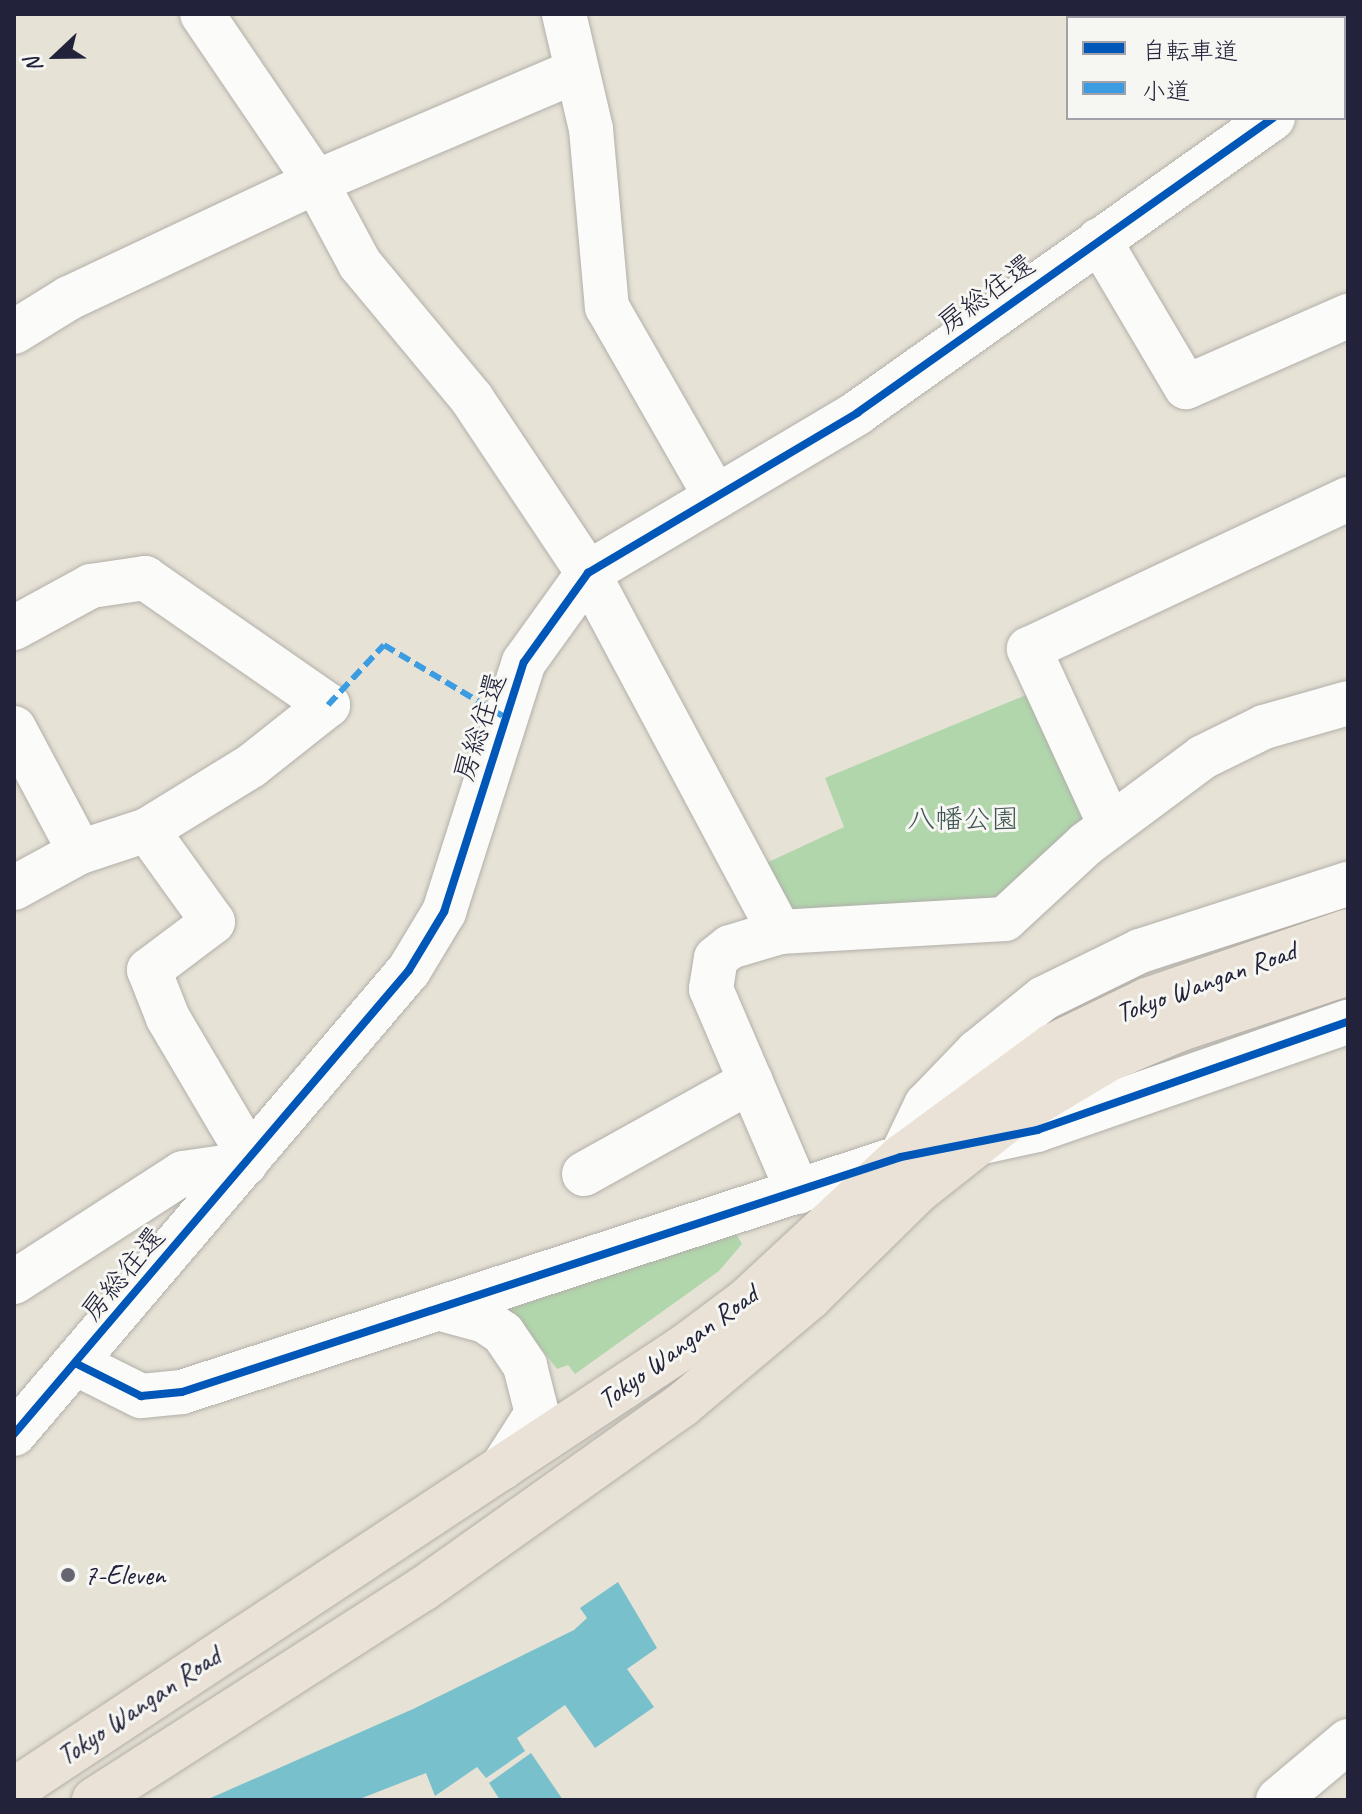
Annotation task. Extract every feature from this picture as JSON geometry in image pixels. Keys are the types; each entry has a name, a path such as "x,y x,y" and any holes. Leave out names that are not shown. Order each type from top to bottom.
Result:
{"highway":[{"name":"Tokyo Wangan Road","path":"94,1800 411,1598 669,1414 747,1354 976,1143 1147,1000 1348,931"},
{"name":"Tokyo Wangan Road","path":"16,1790 502,1468 735,1309 901,1157 1017,1069 1099,1043 1180,1029 1348,973"}],"street":[{"path":"202,14 316,182 360,264 472,399 588,573 780,932"},
{"path":"564,14 591,129 607,307 716,497"},
{"path":"14,332 69,298 316,182 576,71"},
{"name":"房総往還","path":"17,1419 77,1364 409,970 444,912 524,662 588,573 857,413 1270,120"},
{"path":"1099,240 1186,387 1348,316"},
{"path":"1110,825 1029,649 1348,499"},
{"path":"14,628 91,586 145,578 328,705 251,766 147,830 80,852 14,888"},
{"path":"14,647 14,660"},
{"path":"798,1192 711,989 716,958 730,947 780,932 1005,919 1110,825 1233,740 1348,703"},
{"path":"14,728 80,852"},
{"path":"14,1282 183,1173 247,1160 168,1018 149,970 213,922 147,830"},
{"path":"901,1157 926,1105 977,1052 1044,998 1140,951 1348,884"},
{"path":"77,1364 126,1391 162,1396 445,1310 901,1157 1037,1130 1348,1022"},
{"path":"584,1174 751,1081"},
{"path":"445,1310 485,1321 503,1333 534,1392 537,1413 502,1468"},
{"path":"1278,1800 1348,1741"}],"green space":[{"name":"八幡公園","path":"1031,693 1091,822 1002,906 784,926 760,866 844,827 825,778"},
{"path":"735,1232 742,1244 719,1271 575,1374 568,1365 557,1369 522,1324 503,1310"}],"water":[{"path":"618,1582 657,1648 627,1669 654,1707 595,1748 565,1705 517,1738 525,1751 486,1778 477,1767 435,1796 426,1773 357,1800 206,1800 413,1709 574,1630 587,1618 580,1608"},
{"path":"531,1753 563,1800 500,1800 489,1783"}],"marked path":[{"path":"328,705 384,645 506,718"}],"cycle path":[{"path":"14,1434 409,970 444,912 524,662 588,573 857,413 1270,120"},
{"path":"77,1364 141,1396 182,1392 901,1157 1037,1130 1348,1022"}],"place":[{"name":"7-Eleven","path":"68,1575"}]}
